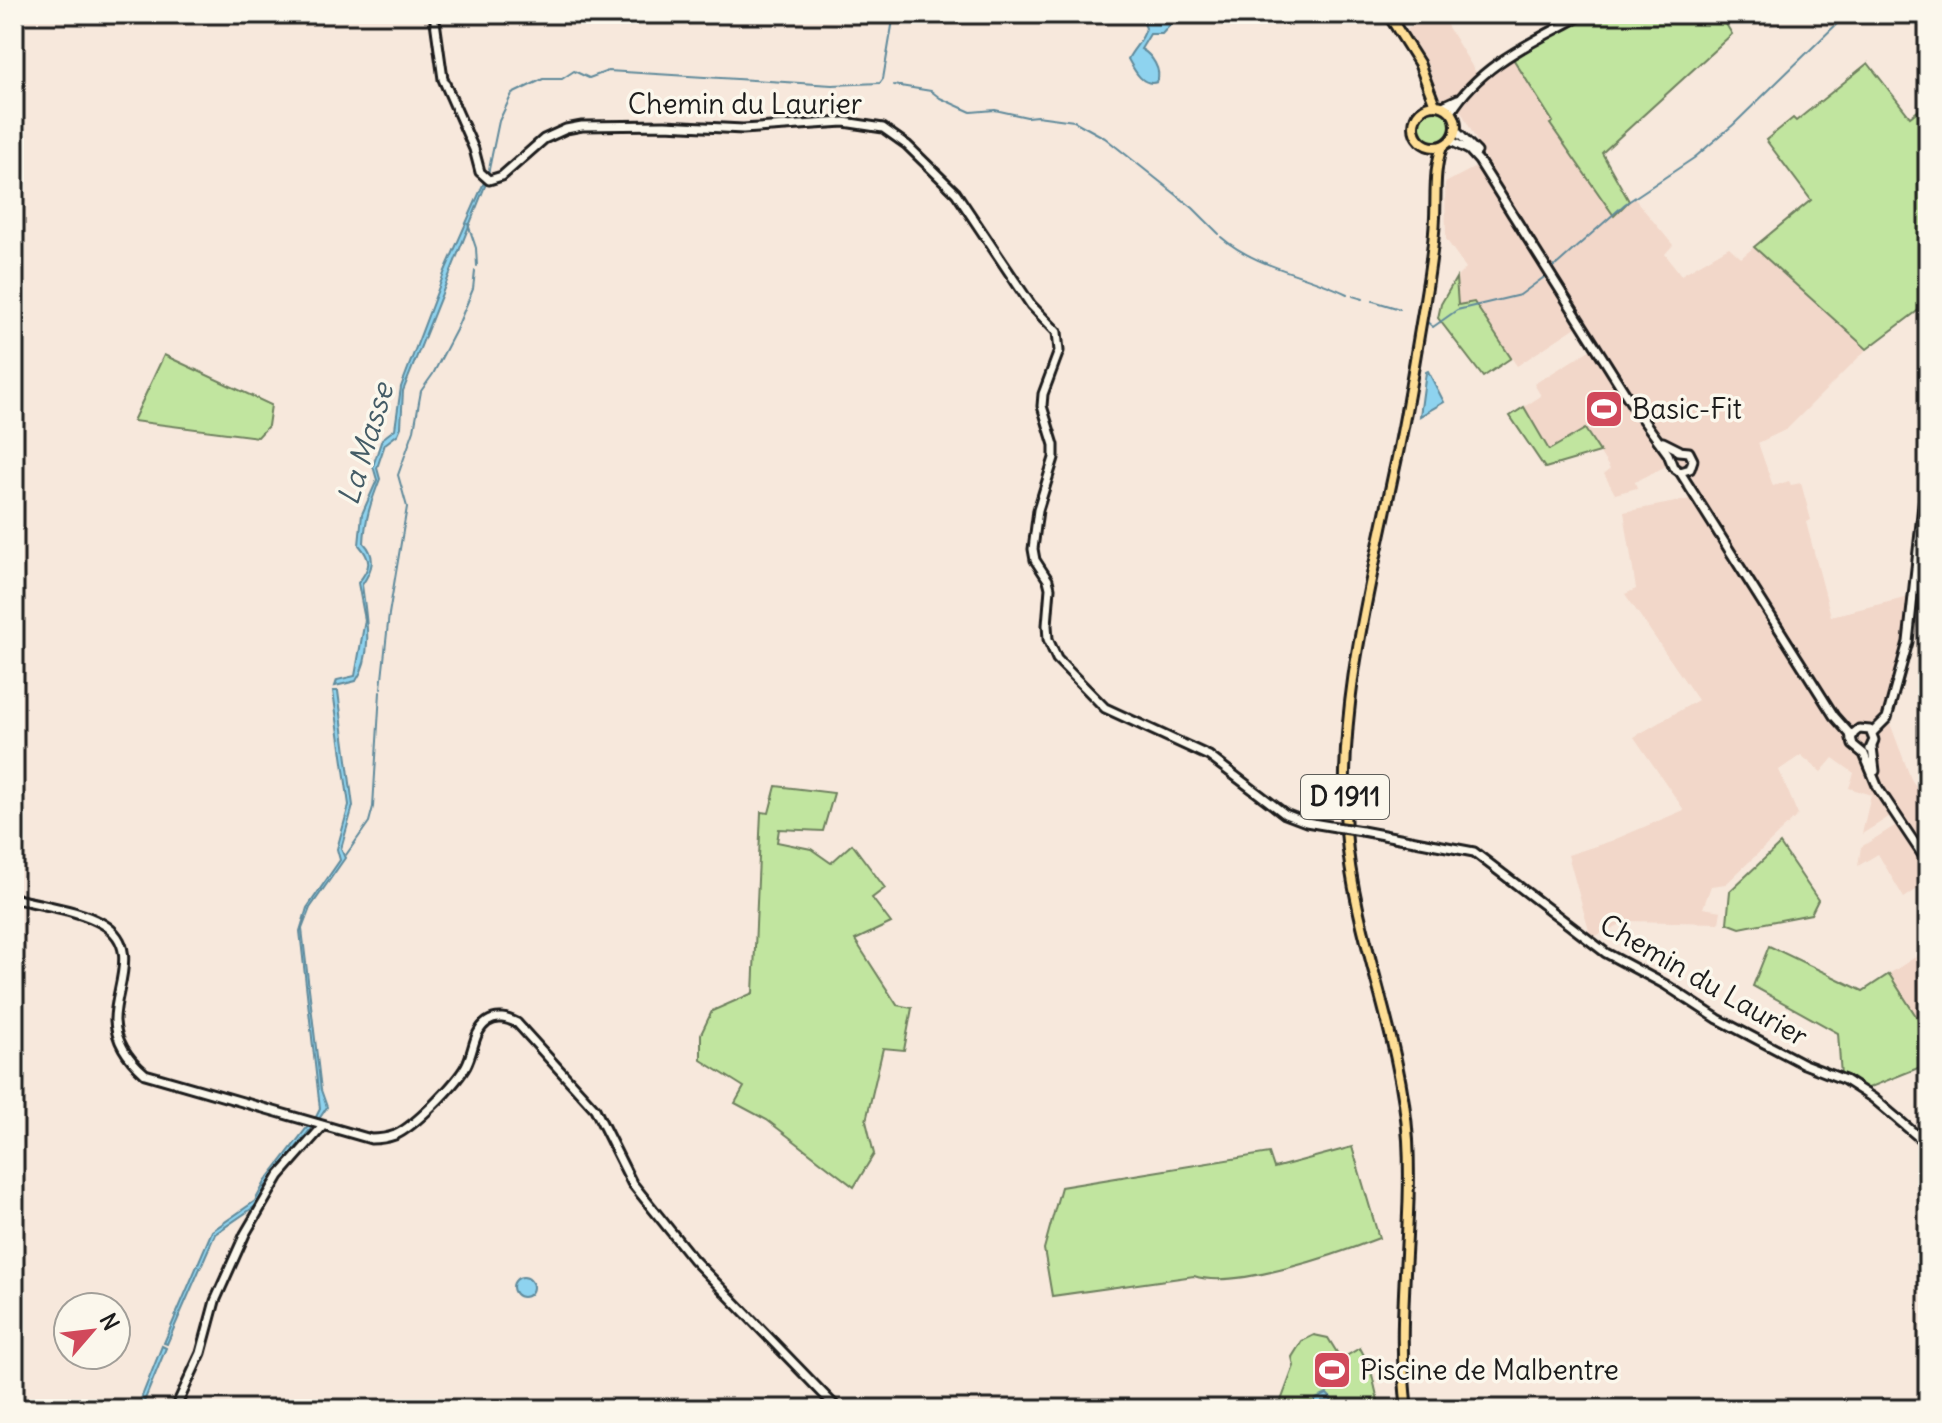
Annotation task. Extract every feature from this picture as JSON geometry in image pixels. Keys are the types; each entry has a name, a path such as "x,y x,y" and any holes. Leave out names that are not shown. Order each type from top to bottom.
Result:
{"main road":[{"path":"1388,14 1419,63 1439,108 1455,118 1456,131 1451,141 1442,147 1429,147 1418,138 1414,124 1420,111 1439,108"},
{"name":"D 1911","path":"1429,147 1436,185"},
{"name":"D 1911","path":"1407,1409 1401,1324 1408,1140 1392,1034 1363,925 1351,864 1344,776 1351,678 1412,374 1431,260 1442,147"}],"street":[{"name":"Chemin du Laurier","path":"434,14 443,79 474,149 480,172 487,178 502,176 544,139 582,126 665,125 743,129 844,122 883,128 907,145 956,193 1031,305 1057,332 1059,351 1043,394 1042,406 1054,445 1054,458 1038,510 1033,549 1035,560 1050,588 1048,639 1057,659 1105,708 1209,756 1285,814 1306,822 1474,852 1606,953 1666,985 1718,1019 1796,1060 1845,1080 1873,1098 1928,1145"},
{"path":"1439,108 1460,98 1491,67 1584,14"},
{"path":"1456,131 1482,158 1661,439 1670,448 1686,450 1691,454 1694,496"},
{"path":"1451,141 1469,150 1479,161 1635,409 1680,472 1853,745 1860,751 1888,802 1928,860"},
{"path":"1671,461 1673,454 1679,450"},
{"path":"1872,733 1887,718 1908,642 1928,459"},
{"path":"1680,472 1690,469"},
{"path":"1833,711 1849,726 1872,733 1877,777 1928,860"},
{"path":"1851,739 1861,728"},
{"path":"1860,751 1872,747"},
{"path":"1888,802 1906,822"},
{"path":"14,898 83,916 103,924 116,936 124,960 115,1020 118,1035 124,1051 145,1074 371,1139 398,1134 411,1125 466,1067 482,1028 493,1019 507,1018 524,1028 560,1073 595,1109 632,1183 659,1218 693,1259 838,1409"},
{"path":"175,1409 196,1366 215,1301 245,1234 284,1169 312,1141 317,1124"}],"shaded area":[{"path":"1434,14 1440,14 1481,77 1512,57 1553,122 1550,125 1614,215 1634,198 1673,245 1665,254 1681,275 1729,247 1741,258 1754,247 1867,349 1787,429 1758,443 1773,486 1789,481 1791,485 1801,483 1811,520 1806,522 1831,616 1909,597 1904,646 1885,710 1911,779 1924,800 1928,800 1928,882 1904,898 1878,854 1858,866 1861,847 1898,824 1892,815 1862,834 1871,795 1849,788 1854,773 1833,758 1821,772 1801,755 1779,770 1798,815 1726,884 1711,886 1703,908 1721,911 1719,923 1628,921 1591,938 1568,855 1611,841 1684,810 1634,737 1698,700 1625,594 1636,589 1624,512 1701,497 1692,477 1666,466 1635,482 1637,488 1615,494 1604,474 1610,469 1585,429 1549,451 1524,407 1541,396 1534,384 1593,348 1579,325 1517,366 1475,303 1458,305 1456,278 1466,268 1446,239 1445,183 1487,161 1461,111 1437,95 1428,65 1406,30"},
{"path":"1928,949 1928,1033 1927,1033 1889,974"}],"green space":[{"path":"1586,14 1720,14 1732,34 1602,153 1629,201 1614,216 1550,124 1553,122 1512,57"},
{"path":"1868,63 1910,117 1928,103 1928,303 1867,349 1754,247 1811,200 1766,140 1793,118 1796,121"},
{"path":"1435,107 1448,112 1453,125 1448,138 1435,143 1422,138 1417,125 1422,112"},
{"path":"1456,278 1458,305 1474,302 1511,358 1483,377 1438,318 1441,304"},
{"path":"164,355 271,405 268,426 258,437 133,421"},
{"path":"1524,407 1549,450 1585,429 1600,452 1545,468 1510,416"},
{"path":"776,786 834,793 823,831 779,829 777,842 811,849 831,863 852,844 885,888 872,898 891,923 855,940 897,1005 912,1008 904,1050 883,1048 866,1121 874,1154 854,1187 767,1120 735,1103 744,1087 701,1060 701,1034 712,1011 753,993 761,812 769,813"},
{"path":"1780,844 1818,900 1811,914 1740,928 1727,923 1730,891"},
{"path":"1769,946 1863,991 1889,974 1927,1033 1928,1064 1866,1089 1841,1076 1838,1033 1753,986"},
{"path":"1352,1147 1379,1238 1313,1261 1260,1274 1212,1279 1194,1276 1052,1296 1044,1249 1061,1187 1269,1153 1274,1168"},
{"name":"Piscine de Malbentre","path":"1314,1335 1328,1338 1341,1359 1360,1348 1370,1366 1380,1409 1278,1409 1294,1366 1292,1357 1302,1341"}],"water":[{"path":"1140,14 1166,14 1172,19 1162,34 1150,34 1141,49 1155,63 1157,82 1143,80 1128,59 1146,28"},
{"path":"485,180 403,391 401,427 398,434 385,444 377,468 380,479 369,511 364,543 372,558 362,585 367,634 365,659 356,681 335,686 337,680 355,676 365,620 358,583 368,564 359,545 362,514 377,480 373,466 382,439 395,429 401,387 445,271"},
{"path":"1426,372 1444,402 1420,416"},
{"path":"333,691 338,691 353,806 341,849 345,858 310,908 302,929 321,1090 327,1107 317,1122 314,1121 320,1109 300,931 307,908 340,860 337,849 349,805"},
{"path":"309,1125 313,1126 265,1187 257,1205 215,1234 167,1344 164,1343 212,1231 255,1201 265,1182"},
{"path":"519,1277 527,1277 533,1287 527,1297 519,1297 513,1291 513,1283"},
{"path":"162,1346 166,1348 141,1409 137,1409"},
{"path":"1327,1394 1332,1399 1326,1407 1310,1409 1316,1399"}],"waterway":[{"name":"La Masse","path":"488,174 499,121 512,94 543,79 562,79 574,71 589,78 608,71 832,85 880,83 894,14"},
{"path":"1554,267 1625,204 1694,158 1733,125 1847,14"},
{"path":"894,85 931,91 971,112 995,110 1027,117 1074,121 1105,138 1193,208 1219,234"},
{"name":"La Masse","path":"468,224 476,248 477,266"},
{"path":"1221,237 1249,256 1347,294"},
{"name":"La Masse","path":"381,688 389,614 407,507 398,475 414,430 421,391 456,330 473,289 475,271"},
{"path":"1426,321 1433,327 1457,310 1520,295 1547,275"},
{"path":"1353,296 1363,299"},
{"path":"1373,301 1400,309"},
{"name":"La Masse","path":"346,855 369,822 373,807 380,692"}],"place":[{"name":"Basic-Fit","path":"1604,409"},
{"name":"Piscine de Malbentre","path":"1332,1370"}]}
